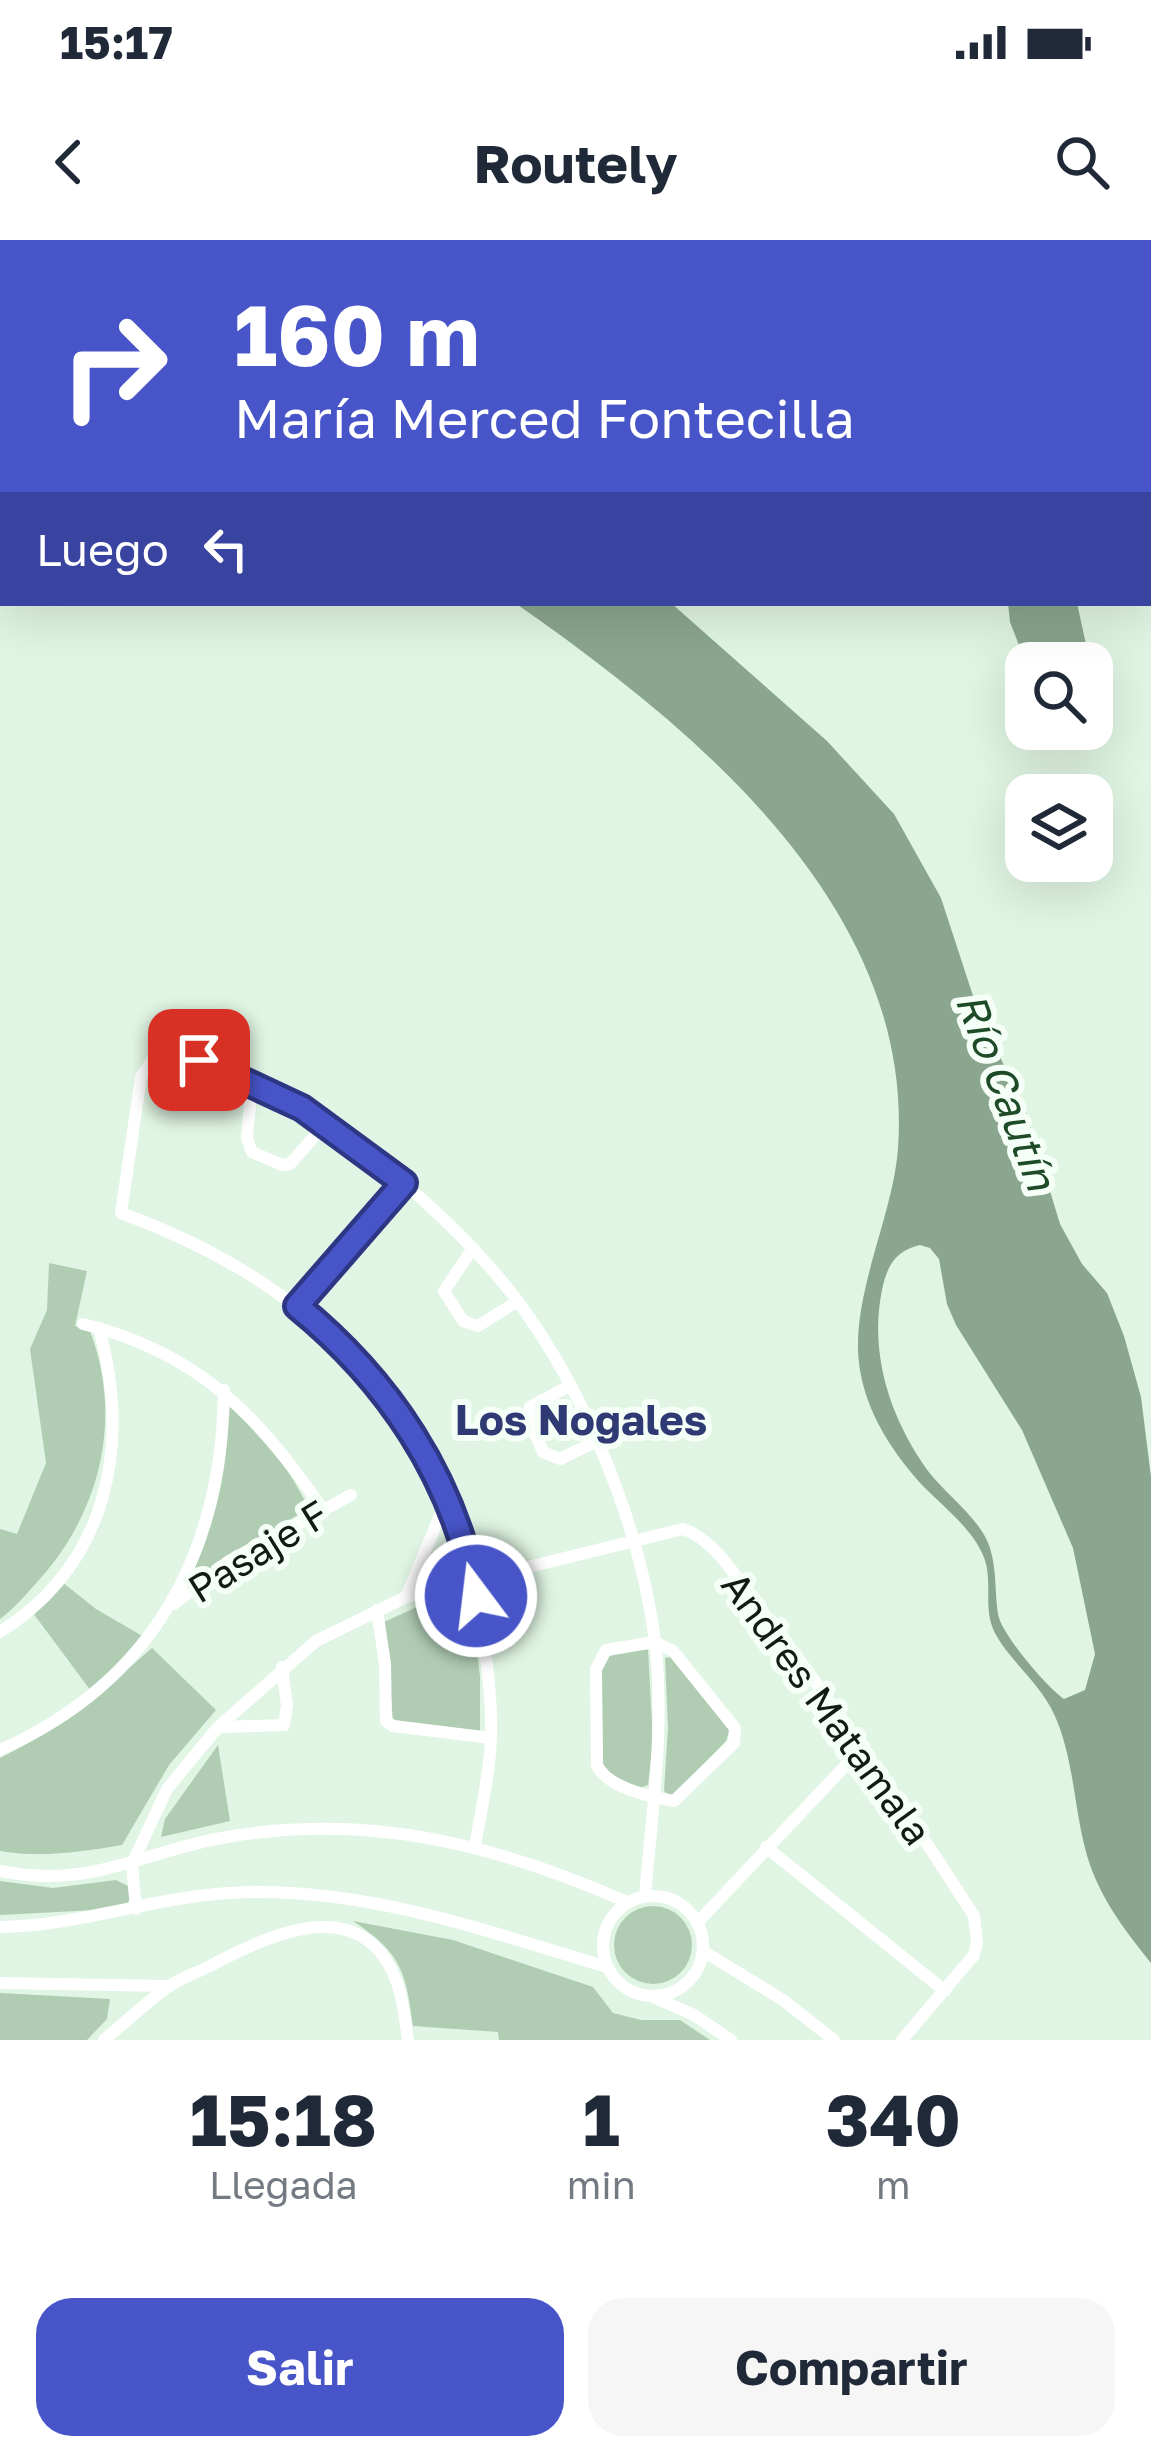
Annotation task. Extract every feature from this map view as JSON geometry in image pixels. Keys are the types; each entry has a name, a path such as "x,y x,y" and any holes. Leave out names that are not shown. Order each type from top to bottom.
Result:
{"street":[{"path":"475,1846 491,1738 489,1682 472,1580 446,1501 403,1416 363,1367 297,1306 227,1259 121,1213 141,1077 156,1055 172,1052 252,1082 327,1122 404,1183 473,1249 518,1301 569,1386 598,1440 634,1540 655,1642 658,1703 645,1896"},
{"path":"252,1082 247,1138 252,1152 290,1164 327,1122"},
{"path":"297,1306 404,1183"},
{"path":"473,1249 444,1291 464,1321 478,1326 518,1301"},
{"path":"83,1324 168,1355 224,1390 285,1454 321,1508"},
{"path":"0,1632 44,1596 70,1564 91,1529 105,1491 115,1409 99,1328"},
{"path":"569,1386 530,1407 528,1418 543,1452 560,1459 598,1440"},
{"path":"0,1750 55,1721 118,1673 149,1640 207,1523 224,1437 224,1390"},
{"name":"Pasaje F","path":"166,1610 229,1561 351,1495"},
{"path":"406,1597 446,1501"},
{"name":"Andres Matamala","path":"132,1864 167,1789 218,1727 282,1667 335,1629 406,1597 683,1529 703,1541 760,1609 864,1746 974,1916 977,1943 967,1966 945,1991"},
{"path":"377,1610 386,1664 386,1721 393,1726 491,1738"},
{"path":"655,1642 673,1651 736,1735 734,1743 683,1796 674,1801 653,1797 600,1774 596,1669 606,1650 655,1642"},
{"path":"218,1727 284,1725 287,1706 282,1667"},
{"path":"698,1923 864,1746"},
{"path":"0,1870 64,1876 132,1864 221,1838 304,1829 383,1831 475,1846 538,1865 627,1902"},
{"path":"766,1847 945,1991 902,2040"},
{"path":"132,1864 136,1909"},
{"path":"0,1927 70,1922 230,1892 322,1897 471,1926 608,1967"},
{"path":"652,1996 686,1984 698,1969 703,1951 698,1923 680,1903 663,1896 627,1902 614,1914 605,1931 608,1967 634,1993 694,2015 731,2040"},
{"path":"104,2040 169,1986 282,1932 302,1928 339,1928 361,1936 384,1957 402,1997 408,2040"},
{"path":"703,1951 783,2000 834,2040"},
{"path":"0,1983 169,1986"}],"shaded area":[{"path":"49,1263 87,1271 75,1326 90,1331 100,1364 105,1430 91,1494 78,1524 39,1580 0,1619 0,1529 17,1534 46,1463 30,1349 47,1310"},
{"path":"228,1400 264,1436 309,1508 188,1582 219,1494"},
{"path":"62,1582 144,1637 91,1691 33,1613"},
{"path":"459,1596 470,1604 480,1676 480,1731 393,1720 384,1622"},
{"path":"152,1648 216,1710 169,1765 122,1845 46,1854 0,1851 0,1758 60,1722"},
{"path":"648,1648 653,1742 648,1785 640,1788 609,1774 603,1766 601,1665 605,1657"},
{"path":"671,1657 730,1729 726,1741 671,1797 664,1791 665,1658"},
{"path":"218,1745 230,1821 161,1837 165,1819"},
{"path":"116,1880 128,1886 130,1899 115,1909 0,1915 0,1881 53,1888"},
{"path":"653,1906 681,1917 692,1945 681,1973 653,1984 625,1973 614,1945 625,1917"},
{"path":"353,1921 453,1940 593,1987 613,2013 641,2020 680,2020 710,2040 499,2040 498,2032 413,2026 398,1965 382,1943"},
{"path":"0,1993 110,1999 107,2019 87,2040 0,2040"}],"water":[{"name":"Río Cautín","path":"519,606 674,606 827,741 894,814 941,898 977,1008 1026,1112 1060,1224 1082,1264 1107,1293 1141,1397 1151,1477 1151,1963 1096,1880 1062,1734 1048,1702 992,1626 983,1555 965,1527 892,1448 864,1386 860,1316 898,1148 894,1060 870,979 831,902 780,832 719,766 652,707","holes":["920,1245 939,1259 956,1325 1022,1430 1073,1548 1095,1654 1085,1690 1064,1699 1007,1634 998,1614 988,1542 915,1451 886,1385 878,1338 887,1274 904,1251"]},
{"path":"1008,606 1078,606 1085,642 1018,642"}],"district":[{"name":"Los Nogales","path":"581,1419"}],"route":[{"path":"199,1060 327,1122 404,1183 297,1306 363,1367 403,1416 446,1501 476,1596"}]}
